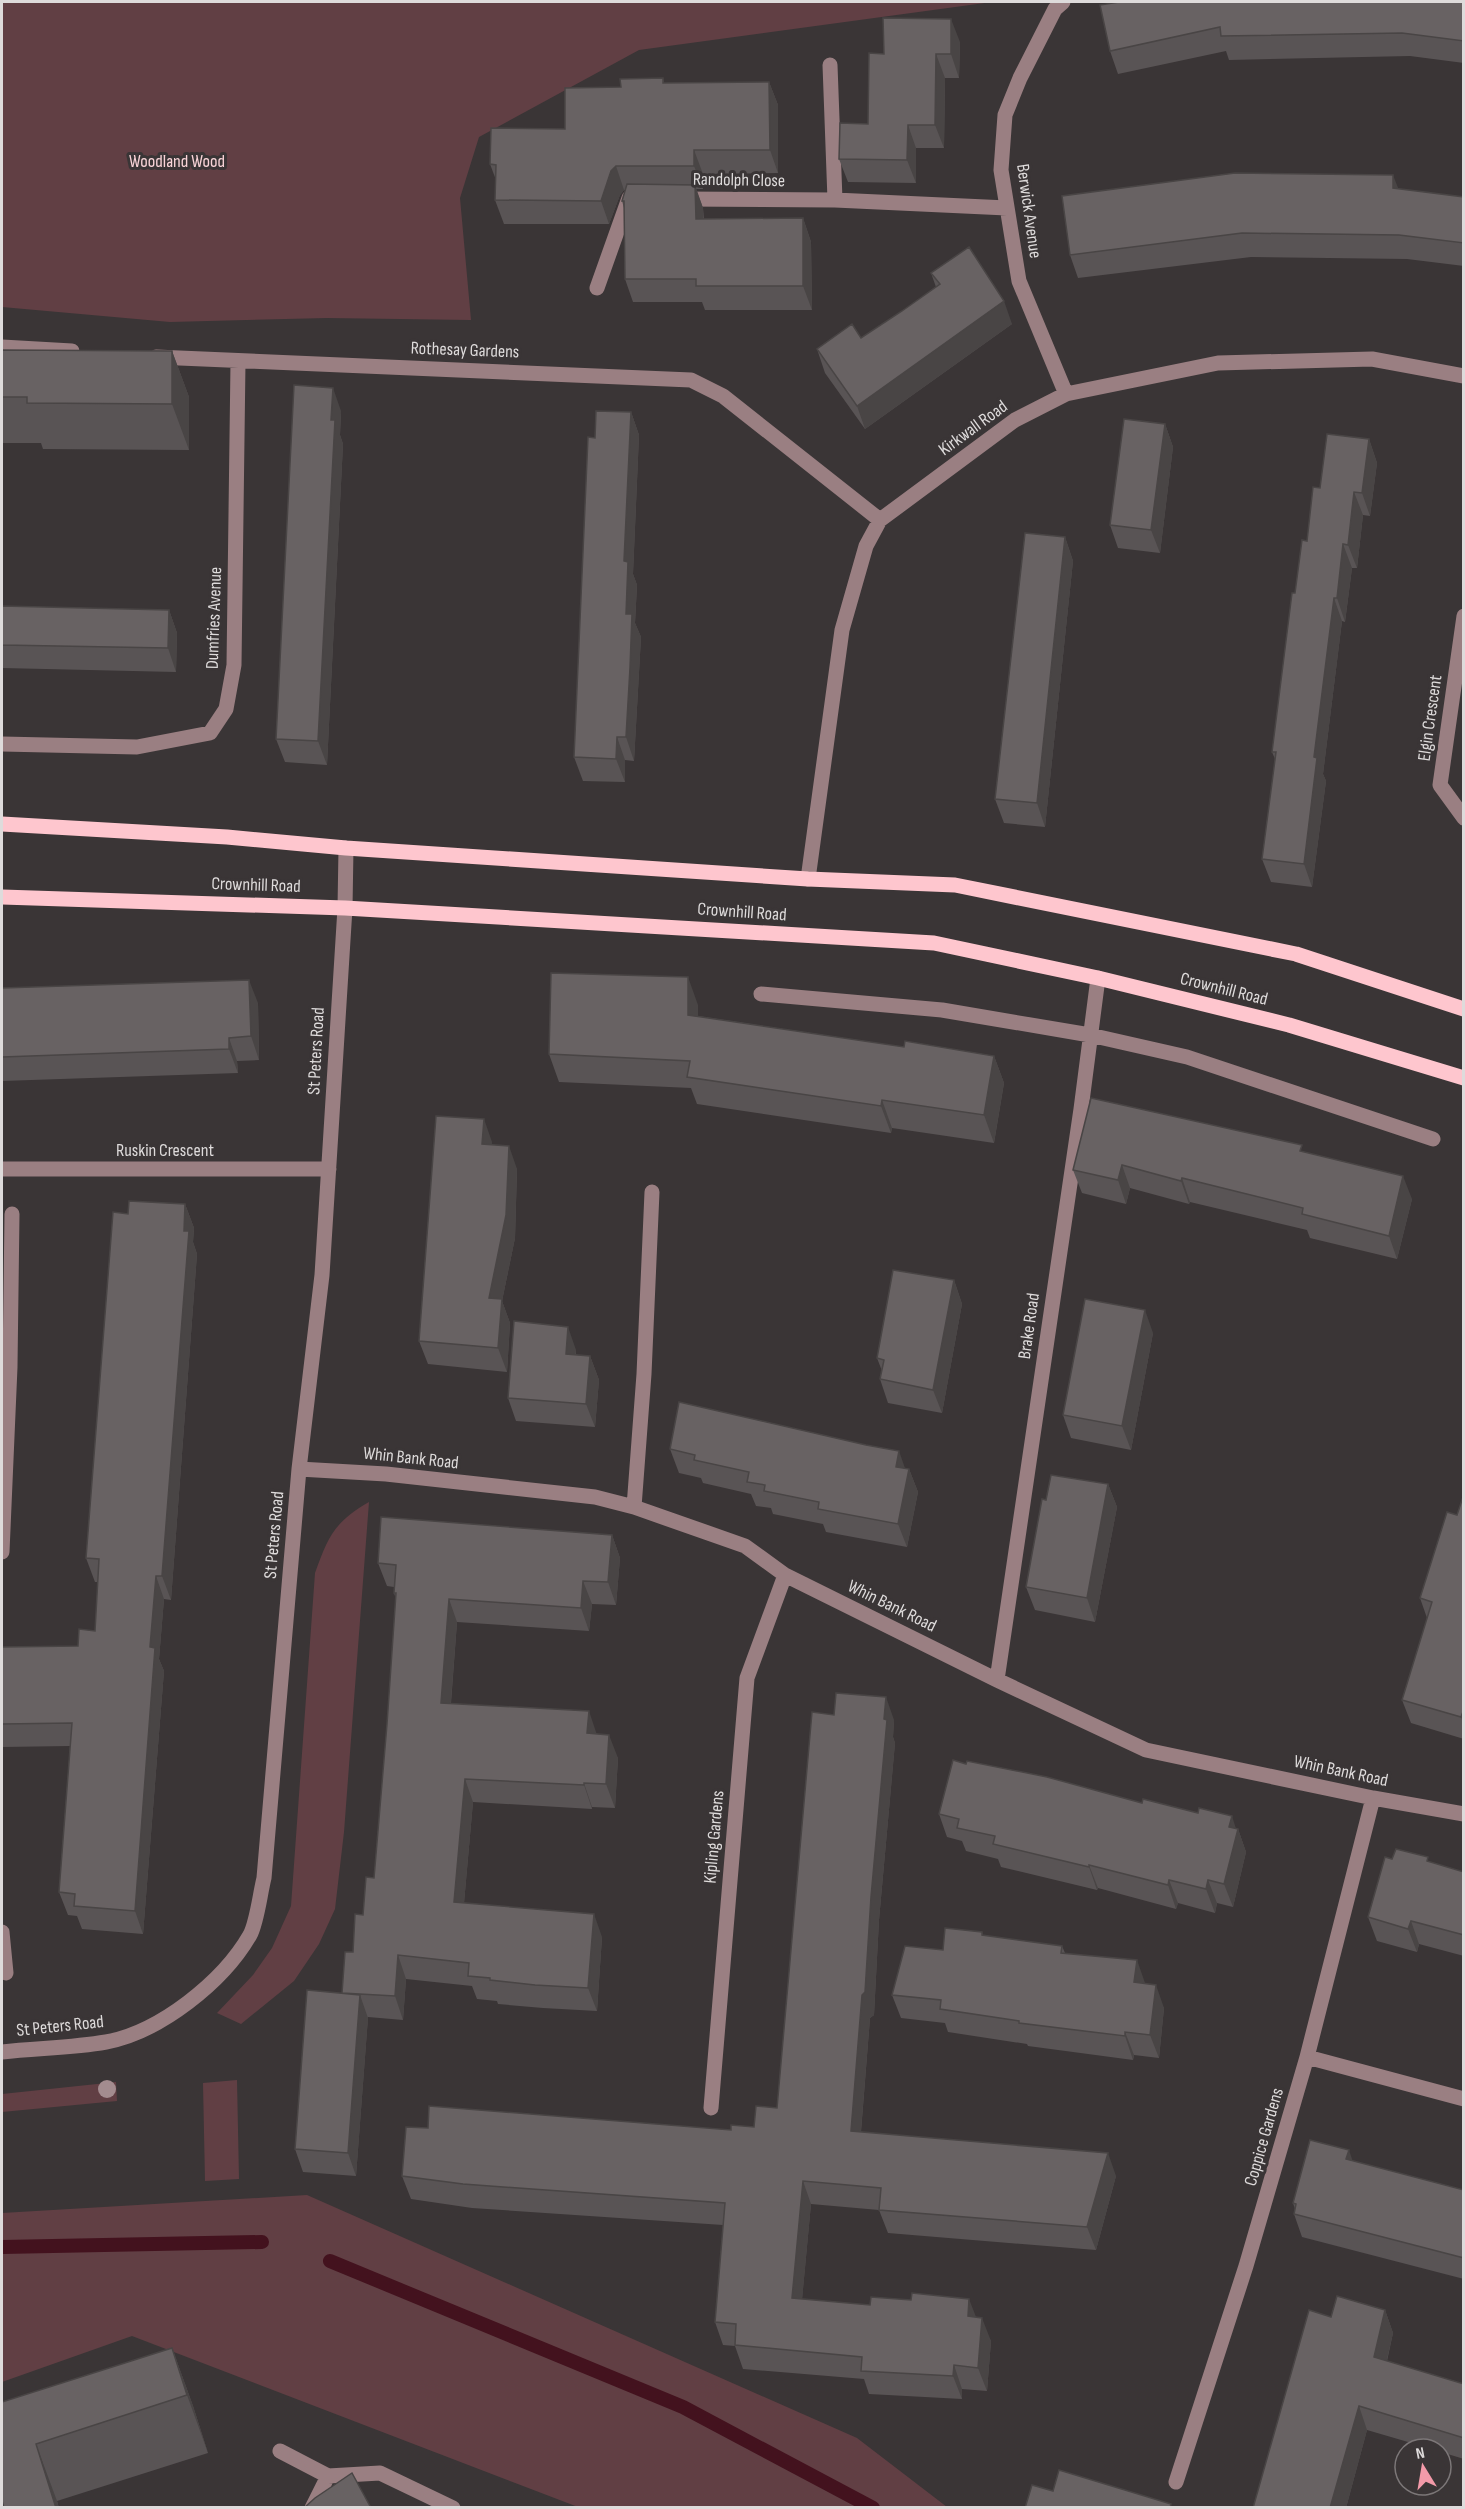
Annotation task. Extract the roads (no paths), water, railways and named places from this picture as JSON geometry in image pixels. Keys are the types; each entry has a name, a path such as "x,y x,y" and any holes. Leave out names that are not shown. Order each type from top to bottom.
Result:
{"main road":[{"name":"Crownhill Road","path":"2,824 227,837 346,848 808,879 955,885 1296,954 1464,1010"},
{"name":"Crownhill Road","path":"2,897 345,908 934,943 1098,978 1289,1025 1464,1078"}],"street":[{"name":"Berwick Avenue","path":"1063,2 1055,9 1005,115 1001,170 1019,281 1066,394"},
{"path":"830,65 835,200"},
{"name":"Randolph Close","path":"597,288 629,198 835,200 1007,208"},
{"path":"2,347 84,352"},
{"name":"Rothesay Gardens","path":"143,356 238,362 640,376 691,380 723,396 880,520"},
{"name":"Kirkwall Road","path":"808,879 842,630 866,546 880,520 1015,420 1066,394 1218,363 1372,359 1464,376"},
{"name":"Dumfries Avenue","path":"2,744 136,747 210,733 226,708 234,665 238,362"},
{"name":"Elgin Crescent","path":"1464,615 1440,785 1464,819"},
{"name":"St Peters Road","path":"2,2052 108,2042 150,2026 191,2003 223,1971 250,1934 264,1878 299,1469 322,1275 345,908 346,848"},
{"name":"Brake Road","path":"997,1680 1082,1109 1098,978"},
{"path":"761,994 942,1010 1090,1035 1187,1057 1433,1139"},
{"name":"Ruskin Crescent","path":"2,1169 329,1169"},
{"path":"634,1507 644,1374 652,1192"},
{"path":"2,1552 12,1214"},
{"name":"Whin Bank Road","path":"299,1469 386,1474 595,1497 634,1507 745,1546 785,1575 997,1680 1146,1750 1373,1798 1464,1814"},
{"name":"Kipling Gardens","path":"711,2108 747,1678 785,1575"},
{"name":"Coppice Gardens","path":"1176,2482 1246,2266 1307,2057 1373,1798"},
{"path":"2,1932 6,1972"},
{"path":"1307,2057 1464,2099"},
{"path":"280,2451 328,2476 380,2473 453,2508"},
{"path":"312,2508 328,2476"}],"waterway":[{"path":"2,2247 262,2242"},
{"path":"330,2261 683,2407 873,2508"}],"park label":[{"name":"Woodland Wood","path":"177,161"}]}
